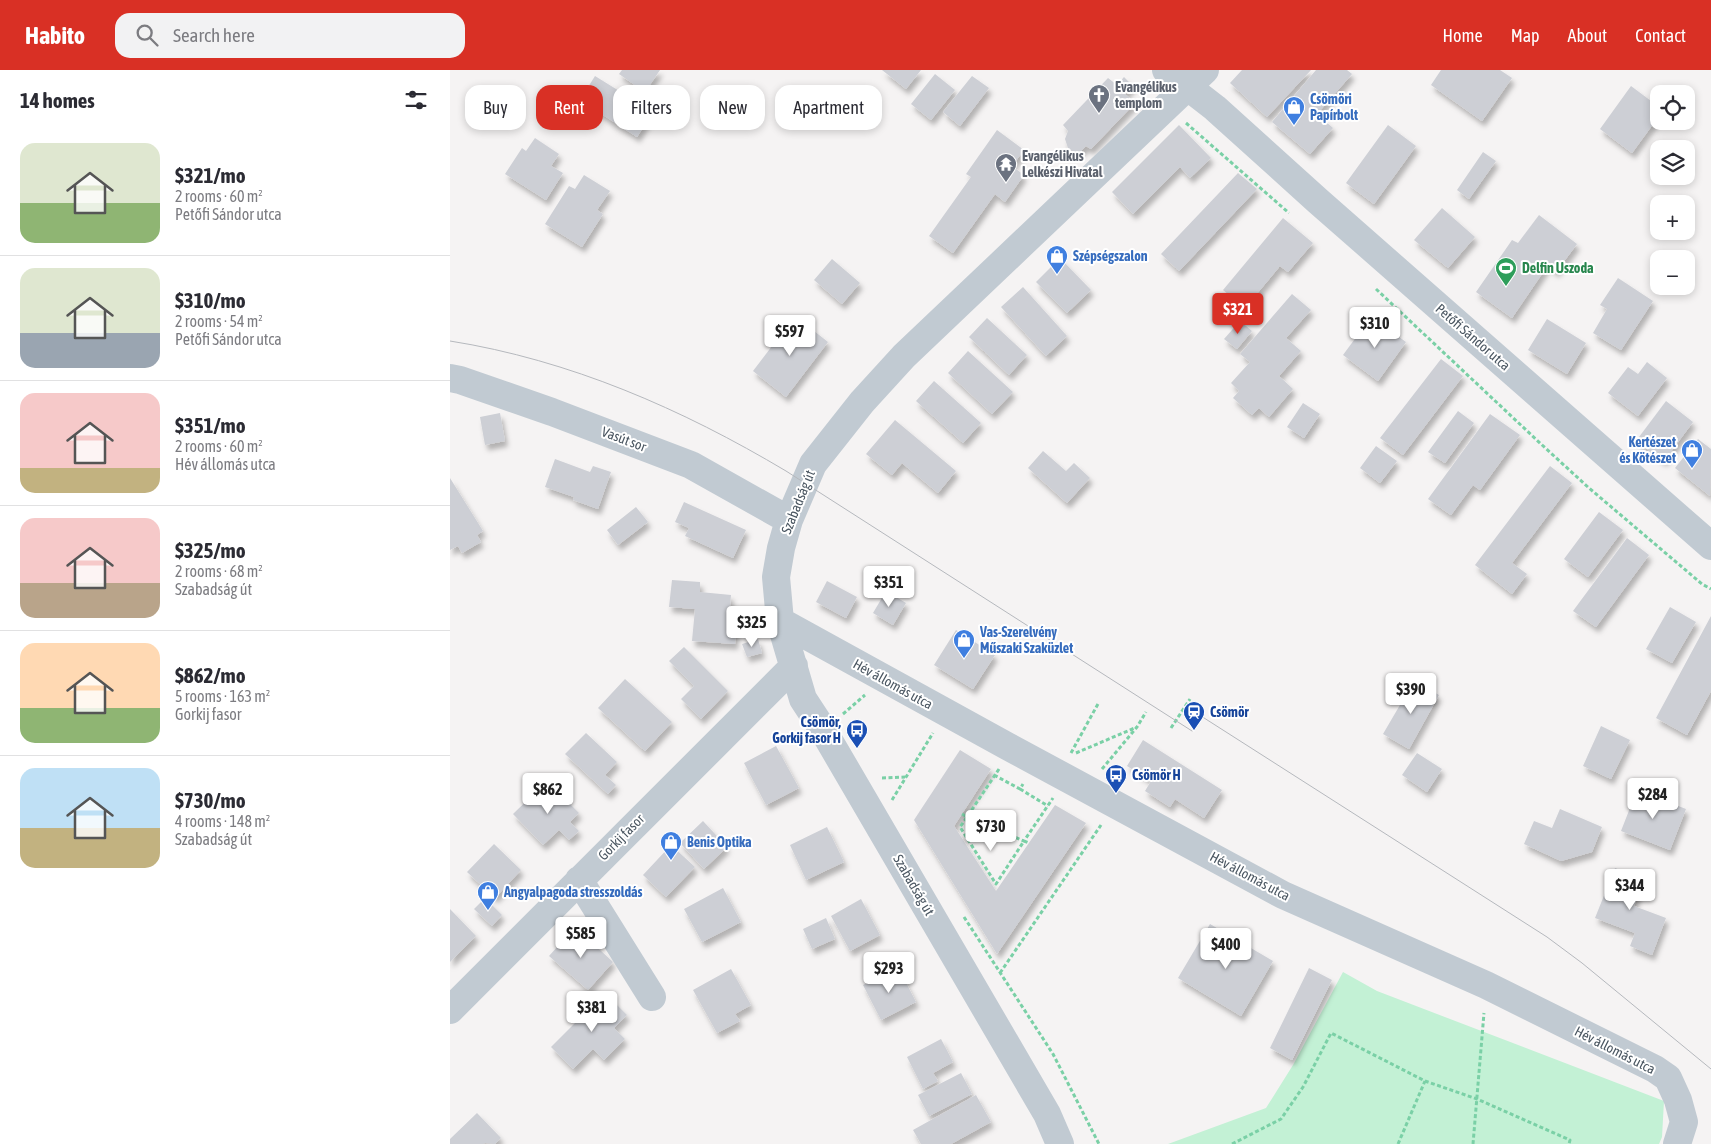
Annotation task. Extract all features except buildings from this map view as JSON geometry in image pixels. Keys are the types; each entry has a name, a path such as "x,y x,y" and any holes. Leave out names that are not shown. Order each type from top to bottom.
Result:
{"street":[{"name":"Petőfi Sándor utca","path":"1166,70 1196,79 1215,108 1711,546"},
{"name":"Szabadság út","path":"1060,1144 1047,1114 803,699 780,621 776,577 781,548 789,520 813,464 862,402 904,356 1196,79"},
{"name":"Vasút sor","path":"450,378 552,412 690,465 789,520"},
{"name":"Hév állomás utca","path":"780,621 1283,895 1486,985 1655,1069 1668,1078 1678,1100 1684,1122 1677,1144"},
{"name":"Gorkij fasor","path":"450,1010 794,666"},
{"path":"579,880 652,997"}],"path":[{"path":"1183,121 1294,217"},
{"path":"1375,288 1582,481 1702,584 1711,589"},
{"path":"840,717 865,695"},
{"path":"1171,728 1190,700"},
{"path":"1099,702 1070,756 1138,727"},
{"path":"1099,771 1138,727 1146,712"},
{"path":"891,802 933,733"},
{"path":"994,775 1048,806 996,884 960,827 967,817 994,775"},
{"path":"876,779 906,777"},
{"path":"1020,789 1024,781"},
{"path":"1000,973 1116,804"},
{"path":"962,814 1029,844"},
{"path":"994,828 999,818"},
{"path":"964,916 1052,1054 1099,1144"},
{"path":"1473,1144 1486,985"},
{"path":"1232,1144 1281,1119 1303,1087 1331,1033 1425,1081 1477,1100 1570,1140 1569,1144"},
{"path":"1398,1144 1425,1081"}],"green space":[{"path":"1343,972 1377,991 1664,1101 1662,1137 1659,1144 1168,1144 1266,1108 1293,1065"}],"tram line":[{"path":"450,341 495,349 582,374 666,408 747,448 786,471 1192,731"},
{"path":"1201,716 1547,937 1582,963 1711,1069"}],"place":[{"name":"Evangélikus templom","path":"1099,114"},
{"name":"Csömöri Papírbolt","path":"1294,126"},
{"name":"Evangélikus Lelkészi Hivatal","path":"1006,183"},
{"name":"Szépségszalon","path":"1057,275"},
{"name":"Delfin Uszoda","path":"1506,287"},
{"name":"Kertészet és Kötészet","path":"1692,469"},
{"name":"Vas-Szerelvény Műszaki Szaküzlet","path":"964,659"},
{"name":"Csömör","path":"1194,731"},
{"name":"Csömör, Gorkij fasor H","path":"857,749"},
{"name":"Csömör H","path":"1116,794"},
{"name":"Benis Optika","path":"671,861"},
{"name":"Angyalpagoda stresszoldás","path":"488,911"}]}
